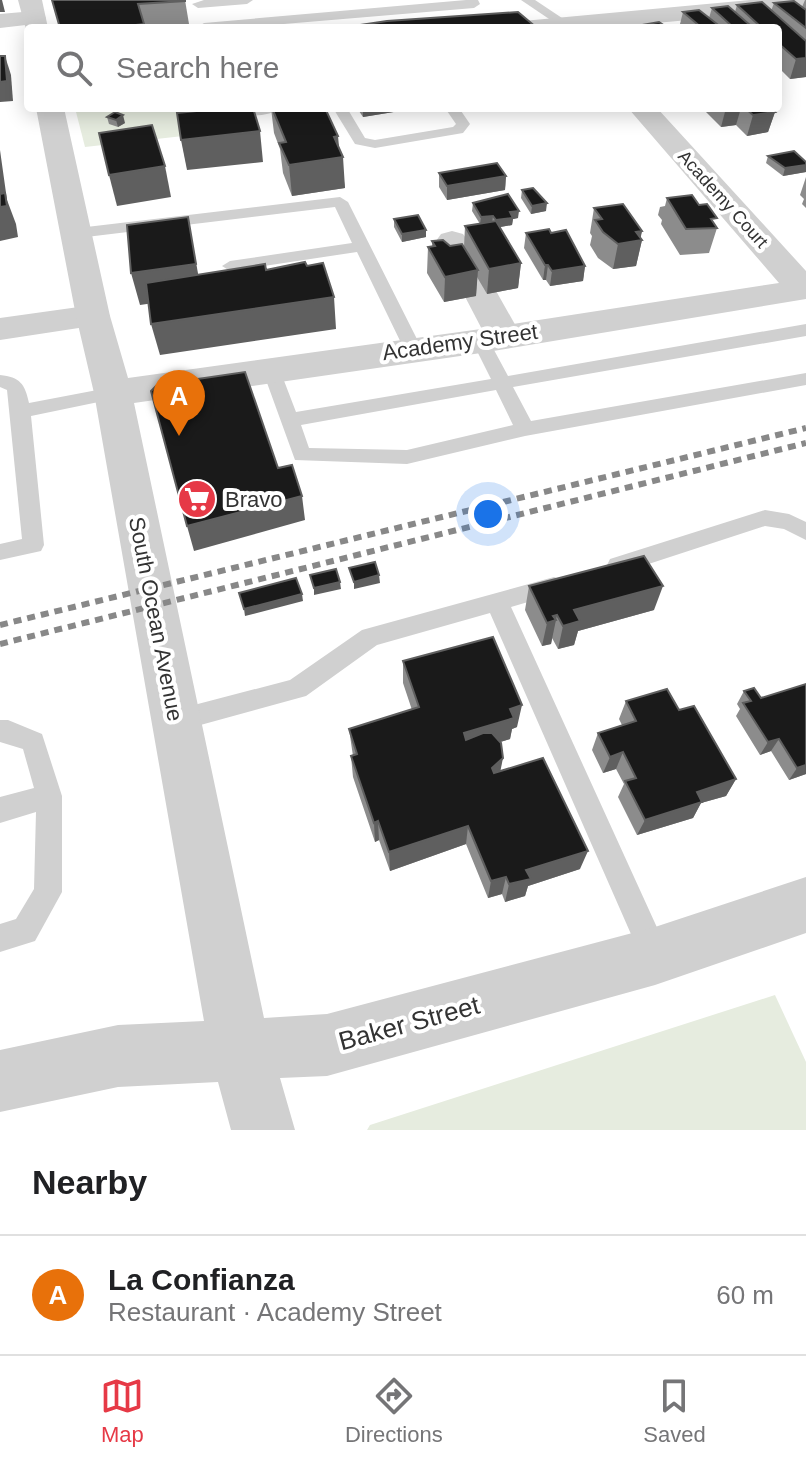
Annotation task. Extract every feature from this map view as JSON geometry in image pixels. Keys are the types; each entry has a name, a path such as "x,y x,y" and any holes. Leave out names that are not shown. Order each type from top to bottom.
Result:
{"street":[{"path":"586,24 806,2"},
{"path":"0,21 33,15"},
{"name":"South Ocean Avenue","path":"51,112 93,316 113,393 240,1049 263,1130"},
{"name":"Academy Court","path":"646,112 789,274 806,288"},
{"path":"452,241 493,339"},
{"name":"Academy Street","path":"113,393 493,339 806,288"},
{"path":"0,329 93,316"},
{"name":"Baker Street","path":"0,1081 118,1056 327,1045 655,956 806,905"}],"lane":[{"path":"203,24 198,2 247,0"},
{"path":"239,24 474,4 472,0"},
{"path":"527,0 563,24"},
{"path":"342,112 360,141 375,144 458,130 463,124 455,112"},
{"path":"78,233 340,202 413,349"},
{"path":"230,266 362,246"},
{"path":"289,420 806,330"},
{"path":"493,339 502,382 525,429"},
{"path":"271,369 302,455 407,457 525,429 806,379"},
{"path":"0,381 10,382 16,387 21,411 33,545 0,552"},
{"path":"21,411 113,393"},
{"path":"602,570 765,518 789,522 806,532"},
{"path":"175,721 297,689 370,637 498,604 572,580"},
{"path":"498,604 655,956"},
{"path":"0,731 8,731 33,742 49,796 48,892 25,931 0,938"},
{"path":"0,810 49,796"}],"shaded area":[{"path":"76,112 188,112 192,135 85,147"},
{"path":"775,995 806,1062 806,1130 367,1130 370,1125"}],"building":[{"path":"52,0 185,0 138,4 144,24 59,24"},
{"path":"794,1 806,10 806,28 774,3"},
{"path":"762,2 806,41 806,58 796,59 782,47 782,24 758,24 737,5"},
{"path":"728,6 749,24 730,24 712,8"},
{"path":"699,10 717,24 697,24 683,12"},
{"path":"518,12 532,24 367,24"},
{"path":"0,56 5,56 7,81 0,82"},
{"path":"115,112 123,115 116,120 107,117"},
{"path":"254,112 260,131 181,140 177,113"},
{"path":"274,112 327,112 343,157 289,165 279,143 286,142"},
{"path":"152,125 165,166 109,175 99,133"},
{"path":"794,151 806,165 785,168 768,156"},
{"path":"497,163 506,176 447,186 439,173"},
{"path":"533,188 547,203 532,206 522,190"},
{"path":"5,193 7,206 0,207 0,194"},
{"path":"508,194 519,211 510,212 513,218 496,220 493,216 481,217 473,203"},
{"path":"692,195 699,205 707,204 717,218 711,219 717,228 686,229 667,198"},
{"path":"623,204 642,231 636,232 642,240 618,244 603,232 595,220 602,219 594,208"},
{"path":"418,215 426,230 402,234 394,219"},
{"path":"188,217 196,264 131,273 127,225"},
{"path":"496,221 521,263 489,269 465,226"},
{"path":"549,229 551,233 566,230 585,266 552,271 545,265 526,233"},
{"path":"443,240 450,246 462,244 478,270 445,277 428,247 435,246 432,241"},
{"path":"305,262 307,266 323,263 334,297 151,324 146,283 265,264 266,270"},
{"path":"245,372 278,468 292,465 302,496 187,526 151,391 157,385"},
{"path":"644,556 663,586 574,610 580,621 563,626 557,615 553,616 556,620 547,623 529,586"},
{"path":"375,562 379,575 354,582 349,568"},
{"path":"336,569 340,582 314,588 310,575"},
{"path":"296,578 302,594 244,609 239,593"},
{"path":"493,637 522,705 510,709 514,718 464,733 466,740 492,733 501,743 503,758 492,768 494,773 543,758 588,851 526,870 531,879 509,884 506,877 491,881 468,826 389,852 378,821 374,823 351,756 357,754 349,729 419,707 403,661"},
{"path":"806,684 806,765 797,768 779,739 768,742 743,703 751,701 744,691 754,688 761,698"},
{"path":"667,689 679,710 694,706 736,779 697,792 702,802 645,820 625,781 636,778 623,752 610,757 598,733 636,721 626,701"}],"railway":[{"path":"0,625 806,428"},
{"path":"0,644 806,443"}],"place":[{"name":"La Confianza","path":"179,436"},
{"name":"Bravo","path":"197,499"}]}
